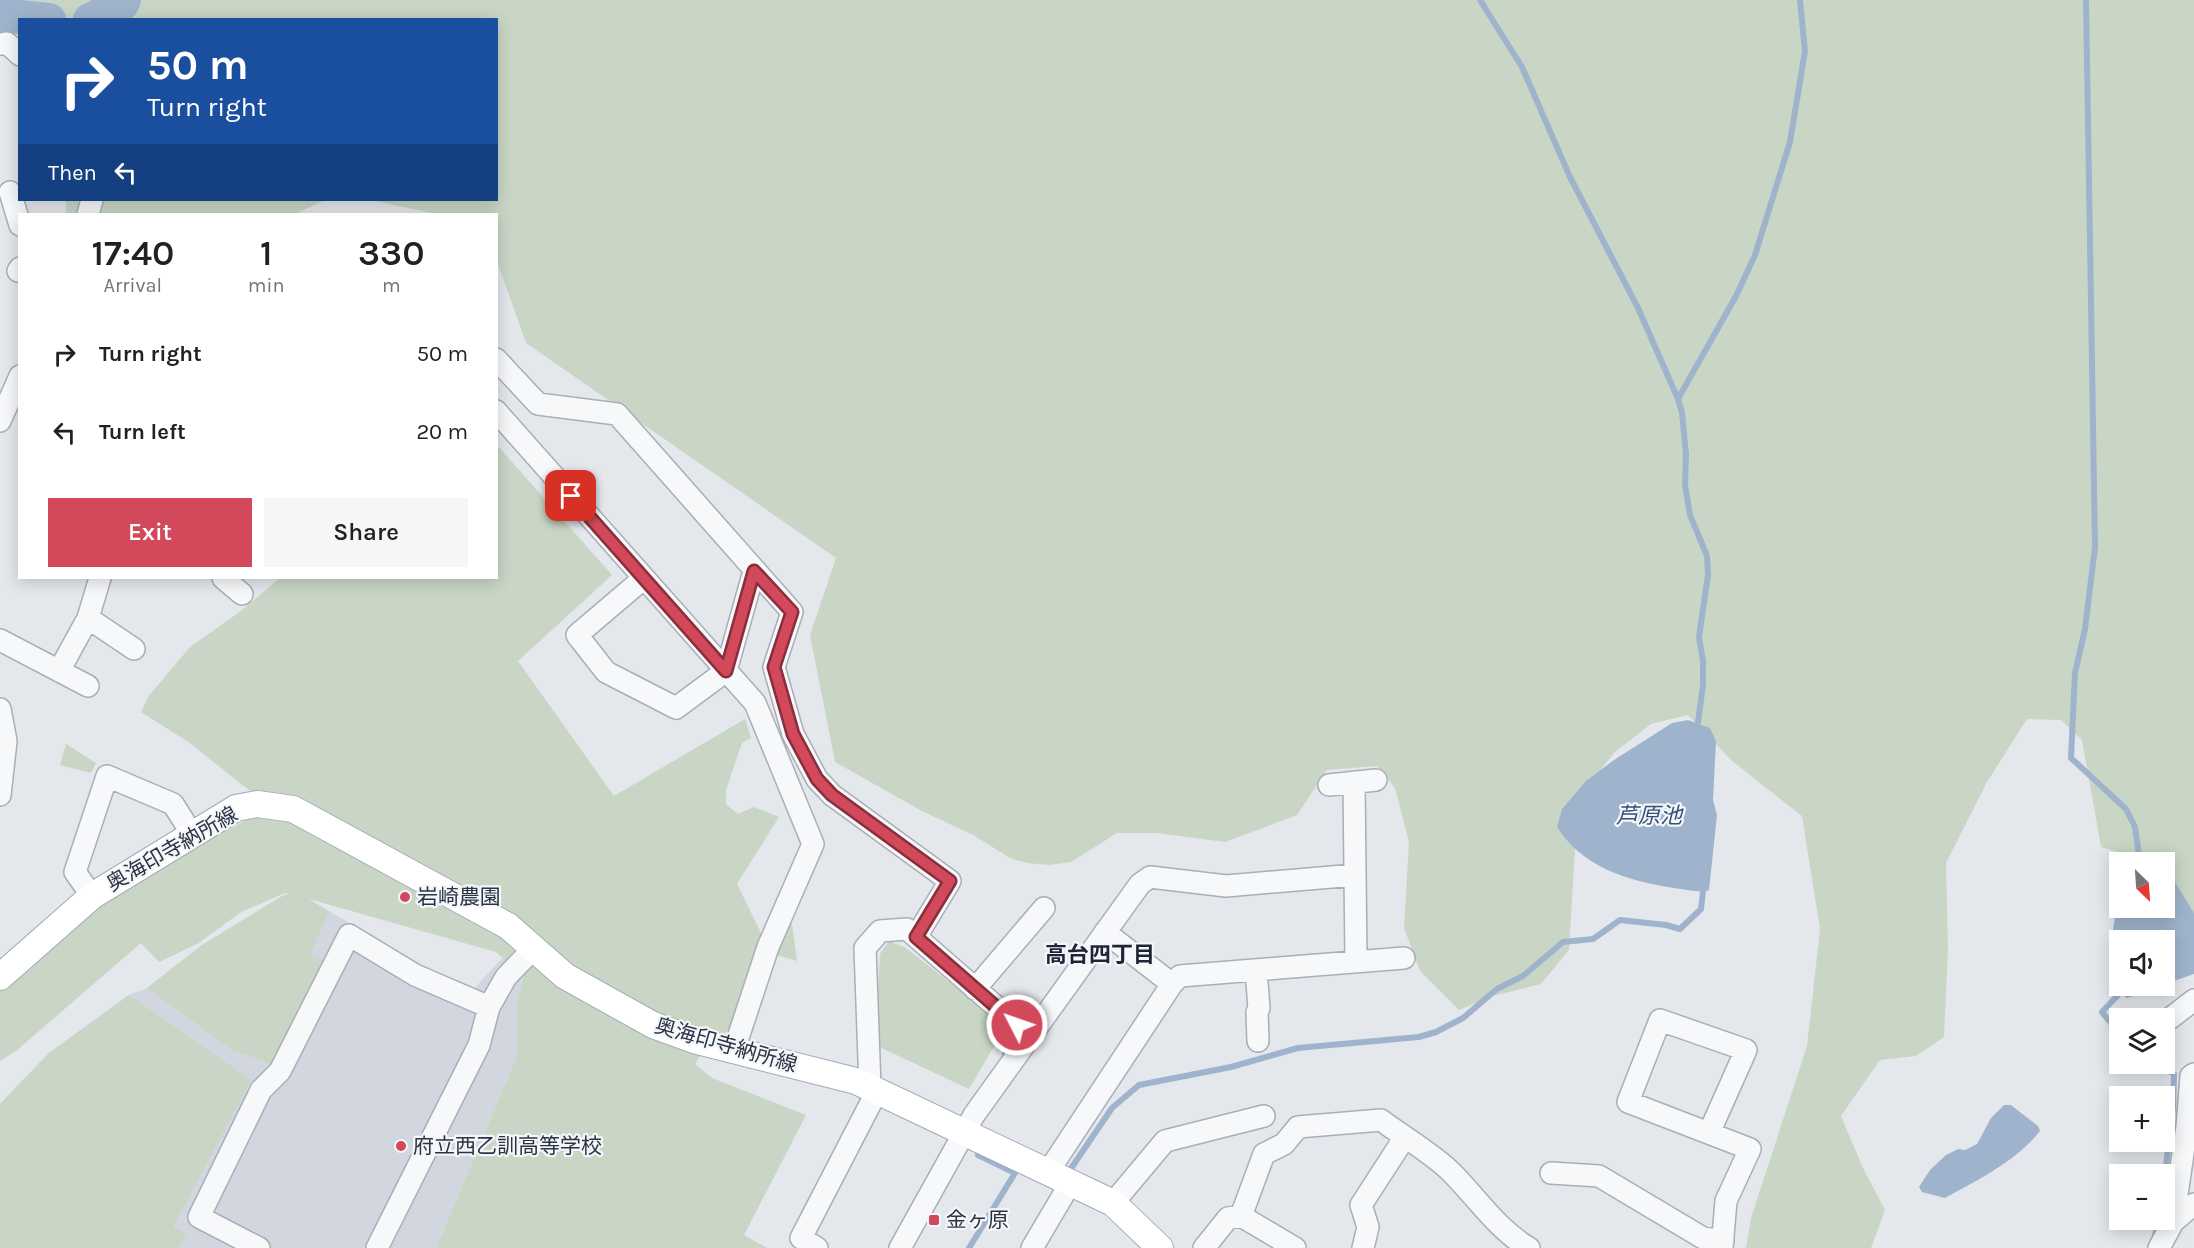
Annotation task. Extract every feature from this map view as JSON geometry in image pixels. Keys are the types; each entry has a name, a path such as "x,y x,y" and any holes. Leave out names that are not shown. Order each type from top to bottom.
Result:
{"main road":[{"name":"奥海印寺納所線","path":"0,977 92,896 236,808 257,804 293,809 508,926 565,976 652,1025 697,1041 856,1081 1113,1203 1160,1248"}],"street":[{"path":"0,44 7,43 18,53"},
{"path":"10,189 18,218"},
{"path":"498,361 538,404 617,414 792,612 774,667 793,734 817,779 832,795 950,881 916,937"},
{"path":"9,411 18,382"},
{"path":"498,413 755,704 813,844 768,947 734,1050"},
{"path":"644,578 577,635 606,672 676,708 726,671 754,571"},
{"path":"59,671 88,618 100,579"},
{"path":"224,579 242,594"},
{"path":"88,618 134,649"},
{"path":"0,640 88,686"},
{"path":"0,709 6,741 0,790"},
{"path":"92,896 75,873 106,776 173,804 192,834"},
{"path":"1329,785 1376,780"},
{"path":"1354,782 1356,962"},
{"path":"900,1248 974,1115 1140,884 1150,877 1226,886 1355,875"},
{"path":"975,988 1044,908"},
{"path":"817,1248 801,1238 874,1089 865,948 880,931 907,929 1030,1037"},
{"path":"1105,932 1172,984"},
{"path":"259,1248 199,1217 261,1090 279,1071 349,935 415,975 489,1007"},
{"path":"377,1248 479,1045 489,1007 506,977 534,948"},
{"path":"1032,1248 1059,1177 1172,984 1180,976 1404,958"},
{"path":"1256,970 1259,1008 1257,1012 1258,1041"},
{"path":"2175,1015 2194,1000"},
{"path":"1551,1173 1599,1176 1703,1238 1723,1245 1726,1200 1750,1149 1628,1102 1660,1020 1746,1050 1709,1133"},
{"path":"2175,1208 2187,1126 2191,1076 2194,1074"},
{"path":"1113,1203 1165,1141 1264,1116"},
{"path":"1241,1216 1264,1154 1284,1144 1298,1127 1381,1120 1450,1171 1495,1219 1519,1242 1529,1248"},
{"path":"1363,1248 1368,1227 1361,1205 1405,1137"},
{"path":"2175,1220 2194,1204"},
{"path":"1204,1248 1228,1218 1241,1216 1294,1248"},
{"path":"2159,1248 2169,1230"}],"shaded area":[{"path":"298,893 470,993 503,957 524,977 517,1003 517,1056 436,1248 0,1248 0,1104 49,1053 129,995 147,988 202,945 284,895"}],"green space":[{"path":"0,0 2194,0 2194,925 2175,890 2175,852 2117,852 2101,847 2082,740 2061,720 2027,719 1987,782 1946,863 1948,948 1944,1037 1916,1056 1880,1060 1841,1116 1862,1166 1885,1210 1871,1248 1746,1248 1751,1218 1807,1046 1820,929 1802,816 1732,761 1688,715 1651,724 1615,752 1578,798 1569,950 1541,984 1492,996 1459,1010 1420,971 1404,928 1409,842 1395,788 1377,766 1327,770 1297,815 1225,842 1157,833 1117,833 1071,862 1049,865 1027,863 1010,858 973,835 922,811 835,762 810,635 836,558 526,343 498,264 498,213 431,213 376,201 498,201 498,18 18,18 18,34 0,28"},
{"path":"66,201 323,201 297,213 66,213"},
{"path":"498,446 612,575 518,661 614,796 745,719 751,738 742,743 726,790 726,804 738,814 754,807 779,817 737,884 764,939 734,1027 725,1033 715,1031 695,1064 712,1078 806,1115 744,1235 767,1248 436,1248 517,1056 517,1003 524,976 496,952 309,899 329,912 310,955 326,961 274,1065 231,1049 147,988 202,945 289,894 285,893 241,912 199,943 159,962 141,943 16,1051 0,1061 0,988 97,907 197,844 245,821 268,803 190,743 141,712 148,697 190,647 241,611 279,579 498,579"},
{"path":"66,744 96,763 91,773 60,765"},
{"path":"790,909 797,961 773,954"},
{"path":"889,941 906,948 998,1021 996,1043 969,1089 875,1045 880,954"},
{"path":"129,995 251,1080 173,1227 186,1233 179,1248 0,1248 0,1104 49,1053"}],"water":[{"name":"芦原池","path":"1688,720 1710,728 1716,741 1713,800 1717,815 1709,890 1703,892 1642,882 1603,868 1570,844 1557,827 1562,809 1586,781 1672,723"},
{"path":"2175,882 2194,913 2194,974 2175,981 2175,930 2113,930 2115,918 2175,918"},
{"path":"2004,1105 2011,1105 2038,1126 2040,1131 2008,1161 1945,1198 1922,1192 1919,1187 1930,1170 1946,1155 1977,1144 1991,1118"}],"waterway":[{"path":"94,18 122,4 124,0"},
{"path":"1480,0 1522,67 1570,177 1638,308 1678,399 1682,413 1686,454 1685,485 1690,515 1707,556 1708,575 1699,637 1703,661 1703,685 1698,722"},
{"path":"1678,399 1736,296 1755,255 1790,142 1805,51 1800,0"},
{"path":"2086,0 2095,547 2085,629 2075,673 2071,758 2126,809 2135,827 2139,852"},
{"path":"0,15 29,18"},
{"path":"1072,1167 1112,1108 1139,1085 1231,1067 1298,1048 1419,1037 1436,1032 1463,1018 1497,989 1523,976 1563,942 1593,939 1620,920 1666,925 1680,929 1701,909 1703,892"},
{"path":"2109,1021 2102,1012 2117,996"},
{"path":"1005,1054 1009,1048 1007,1024"},
{"path":"2166,1164 2173,1108 2174,1074"},
{"path":"969,1248 1015,1173 978,1155"},
{"path":"2154,1239 2156,1230"}],"place":[{"name":"岩崎農園","path":"405,897"},
{"name":"府立西乙訓高等学校","path":"401,1146"},
{"name":"金ヶ原","path":"934,1220"}],"district":[{"name":"高台四丁目","path":"1100,954"}],"route":[{"path":"571,496 726,671 754,571 792,612 774,667 793,734 817,779 832,795 950,881 916,937 1017,1025"}]}
